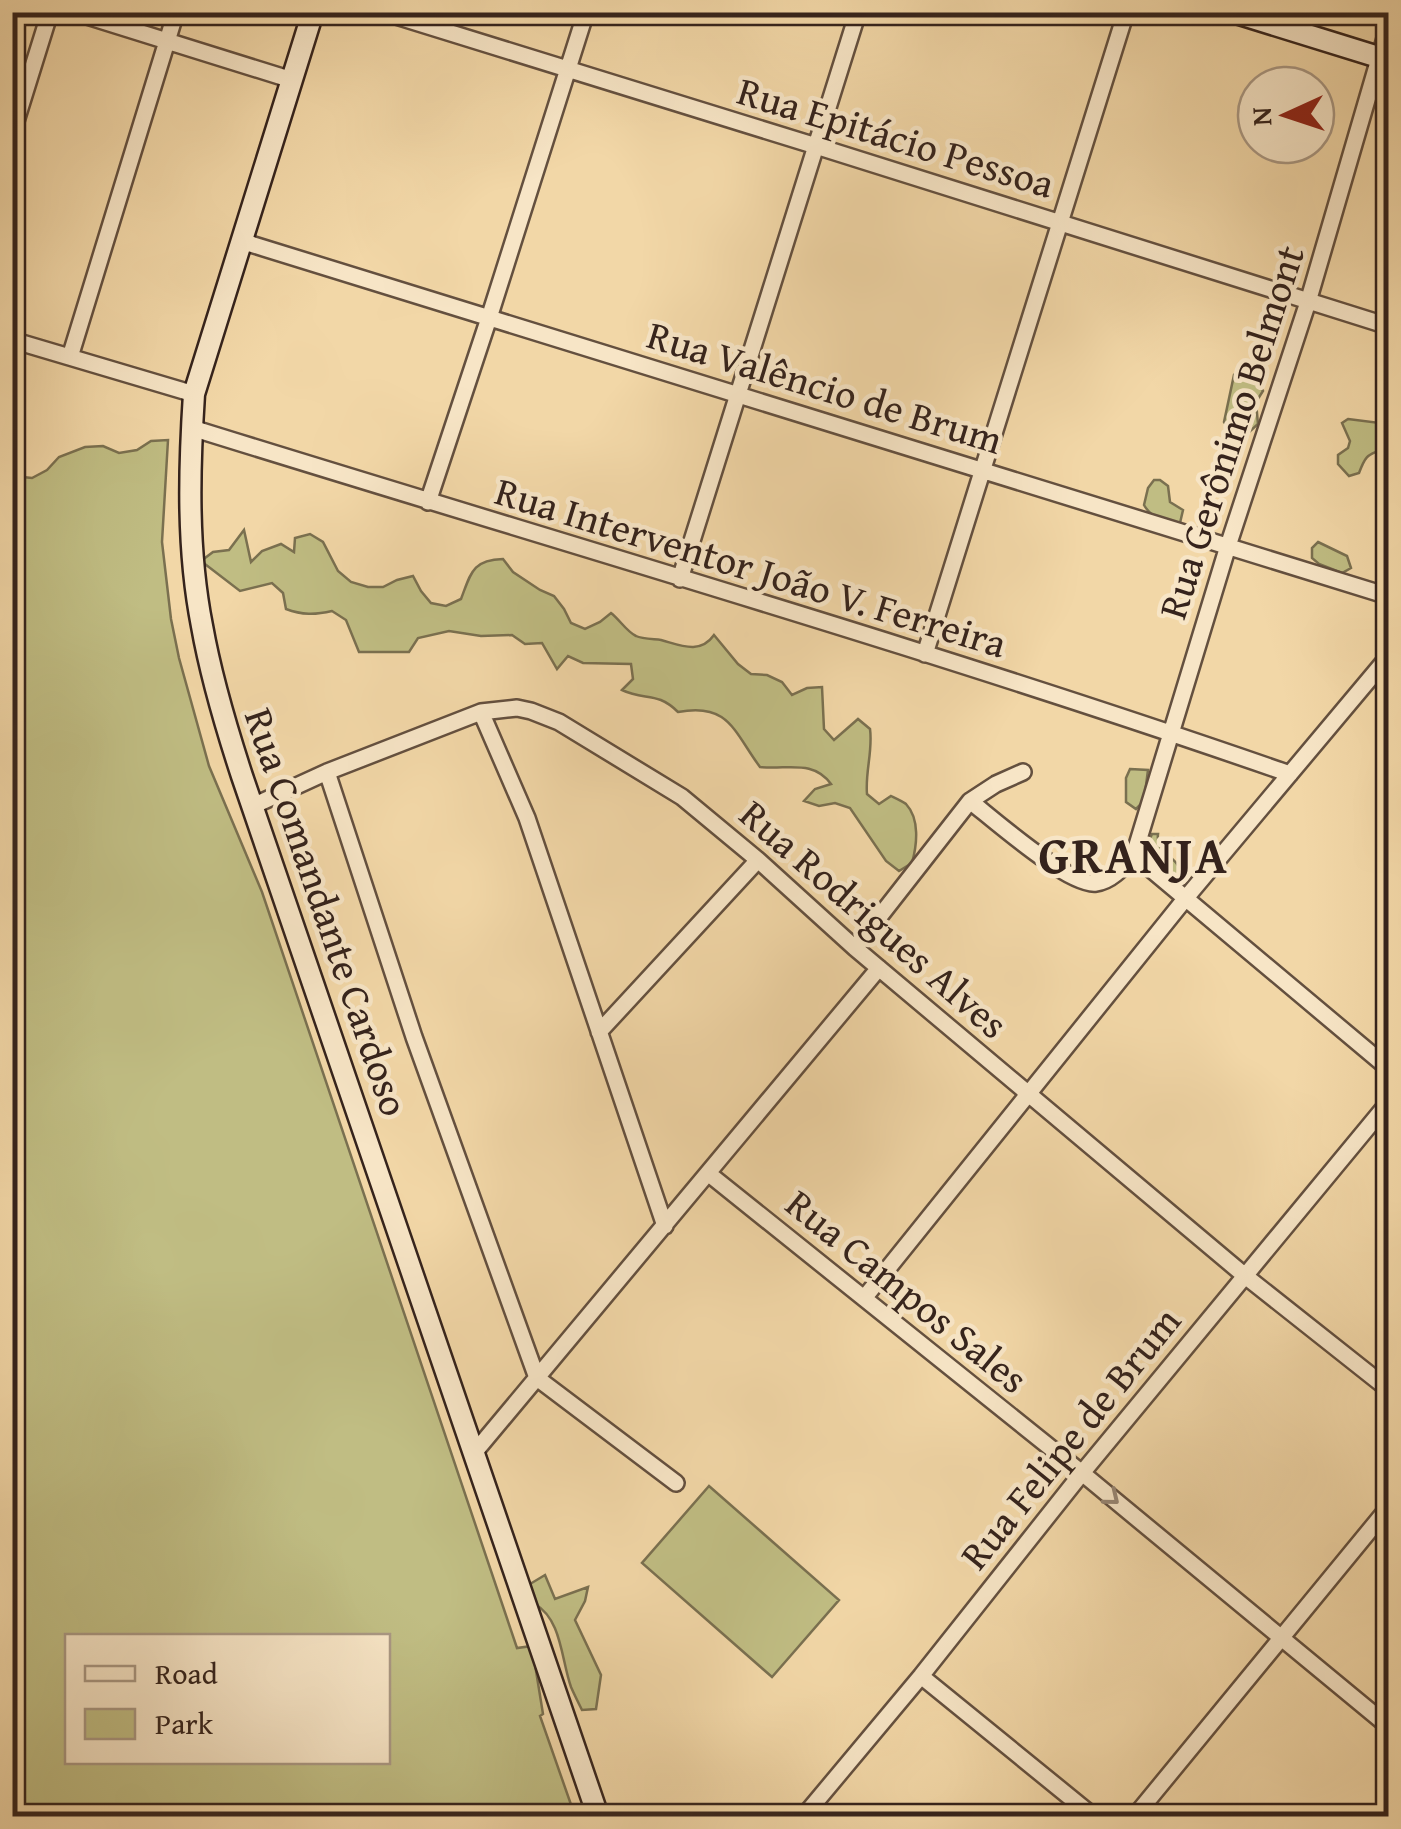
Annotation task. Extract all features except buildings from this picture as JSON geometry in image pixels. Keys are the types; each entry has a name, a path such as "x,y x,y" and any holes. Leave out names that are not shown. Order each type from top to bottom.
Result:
{"street":[{"path":"12,134 50,12"},
{"path":"74,12 292,80"},
{"path":"70,358 176,12"},
{"name":"Rua Comandante Cardoso","path":"314,12 194,394 190,506 201,623 228,732 598,1816"},
{"name":"Rua Epitácio Pessoa","path":"383,12 1388,326"},
{"path":"428,502 586,12"},
{"path":"680,579 858,12"},
{"path":"924,654 1126,12"},
{"path":"1233,12 1384,59"},
{"name":"Rua Gerônimo Belmont","path":"1134,855 1384,59 1388,28"},
{"name":"Rua Valêncio de Brum","path":"241,241 1388,596"},
{"path":"12,340 194,394"},
{"name":"Rua Interventor João V. Ferreira","path":"192,428 924,654 1290,774"},
{"path":"865,1297 1186,899 1388,657"},
{"name":"Rua Rodrigues Alves","path":"253,806 327,772 482,712 518,708 559,722 682,797 1244,1275 1388,1389"},
{"path":"482,712 527,818 665,1226"},
{"path":"327,772 414,1037 538,1378 676,1483"},
{"path":"855,948 970,801 1023,772"},
{"path":"970,801 1068,876 1094,884 1115,875 1134,855 1388,1068"},
{"path":"599,1032 758,860"},
{"path":"474,1453 880,968"},
{"name":"Rua Felipe de Brum","path":"804,1816 1082,1472 1388,1104"},
{"name":"Rua Campos Sales","path":"709,1174 1082,1472 1388,1726"},
{"path":"1135,1816 1388,1508"},
{"path":"920,1676 1093,1816"}],"green space":[{"path":"1234,375 1257,378 1263,391 1256,402 1258,424 1248,433 1232,434 1224,422"},
{"path":"1348,419 1388,424 1388,446 1370,455 1359,473 1349,476 1338,464 1338,455 1348,448 1350,441 1342,423"},
{"path":"168,440 162,542 171,619 209,766 262,892 517,1648 532,1646 543,1714 540,1716 575,1816 13,1816 12,476 32,478 59,457 85,447 103,446 119,453 137,450 151,441"},
{"path":"1154,480 1168,486 1170,502 1183,510 1180,523 1159,519 1144,505"},
{"path":"244,530 251,562 262,551 281,544 294,552 295,538 310,534 323,542 338,571 351,582 383,587 413,576 431,603 446,606 461,599 479,565 503,559 513,572 554,596 571,623 585,629 611,613 629,632 641,638 696,647 714,635 751,674 767,675 782,682 792,695 822,687 824,729 834,740 858,719 870,729 867,794 879,804 891,796 910,810 916,832 912,863 899,871 886,861 850,808 804,801 815,789 831,784 816,771 760,767 720,716 709,711 678,712 664,701 622,690 633,679 631,664 583,663 568,656 557,669 542,643 525,644 512,635 449,631 418,638 409,652 359,652 346,620 332,611 309,614 286,609 283,593 272,583 240,591 201,561 213,552 229,550"},
{"path":"1318,542 1347,556 1351,568 1342,573 1319,564 1312,558 1312,548"},
{"path":"1130,769 1148,770 1144,801 1136,809 1126,802"},
{"path":"1152,834 1158,834 1161,848 1178,865 1183,878 1165,875 1153,865 1148,851"},
{"path":"709,1486 839,1600 772,1677 642,1563"},
{"path":"545,1575 555,1599 588,1587 575,1620 601,1675 596,1709 582,1710 571,1687 556,1630 535,1604 530,1584"}],"district":[{"name":"GRANJA","path":"1134,855"}]}
